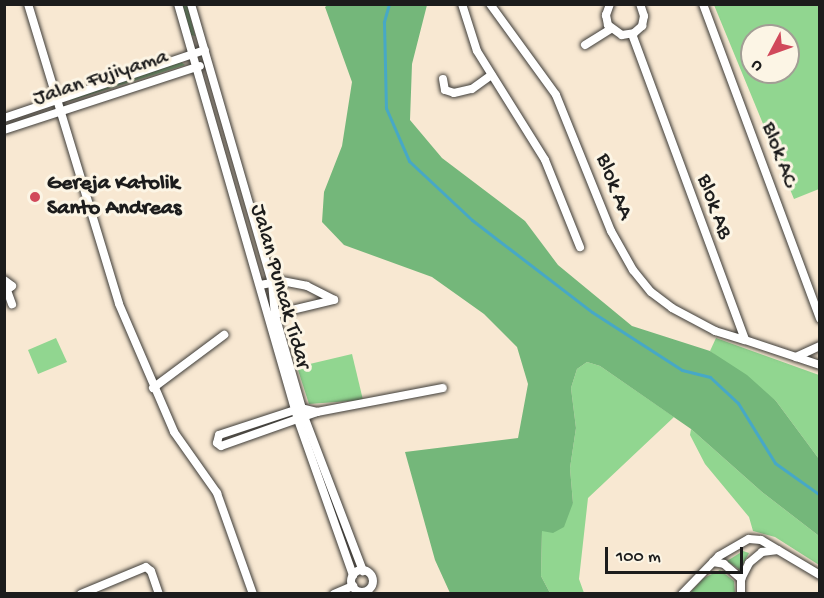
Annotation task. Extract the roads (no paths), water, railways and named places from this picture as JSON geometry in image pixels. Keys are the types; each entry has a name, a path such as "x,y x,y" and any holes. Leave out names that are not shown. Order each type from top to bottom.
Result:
{"street":[{"path":"28,4 119,304 153,388 174,432 211,480 253,594"},
{"name":"Jalan Puncak Tidar","path":"178,4 260,285 266,316 357,590 370,591 373,578 363,570 302,420"},
{"name":"Jalan Puncak Tidar","path":"191,4 272,282 275,315 298,409"},
{"path":"462,4 477,51 533,135 580,247"},
{"name":"Blok AA","path":"490,4 556,95 611,231 633,270 651,292 672,308 715,331 745,340"},
{"name":"Blok AC","path":"703,4 819,319"},
{"path":"607,6 606,20 611,30 622,35 632,34 644,21 642,5"},
{"path":"585,45 611,30"},
{"name":"Blok AB","path":"632,34 745,340"},
{"name":"Jalan Fujiyama","path":"4,118 57,98 205,50"},
{"name":"Jalan Fujiyama","path":"4,130 60,110 209,64"},
{"path":"443,79 445,90 454,93 472,89 491,75"},
{"path":"4,280 12,286 6,292 12,304"},
{"path":"260,285 272,282 307,286 334,300 266,316"},
{"path":"153,388 224,335"},
{"path":"745,340 819,365"},
{"path":"796,357 819,346"},
{"path":"317,412 298,409 219,435 217,443 221,446 302,420 317,412 443,388"},
{"path":"682,594 713,562 737,543 761,540 819,574"},
{"path":"741,594 741,579 755,556 778,549"},
{"path":"713,562 724,564 741,579"},
{"path":"81,594 146,567 151,571 159,594"},
{"path":"353,575 363,570"},
{"path":"334,594 357,590"}],"waterway":[{"path":"389,4 384,22 386,108 409,161 472,220 592,312 682,370 710,377 738,403 775,463 820,495"}],"place":[{"name":"Gereja Katolik Santo Andreas","path":"35,197"}]}
